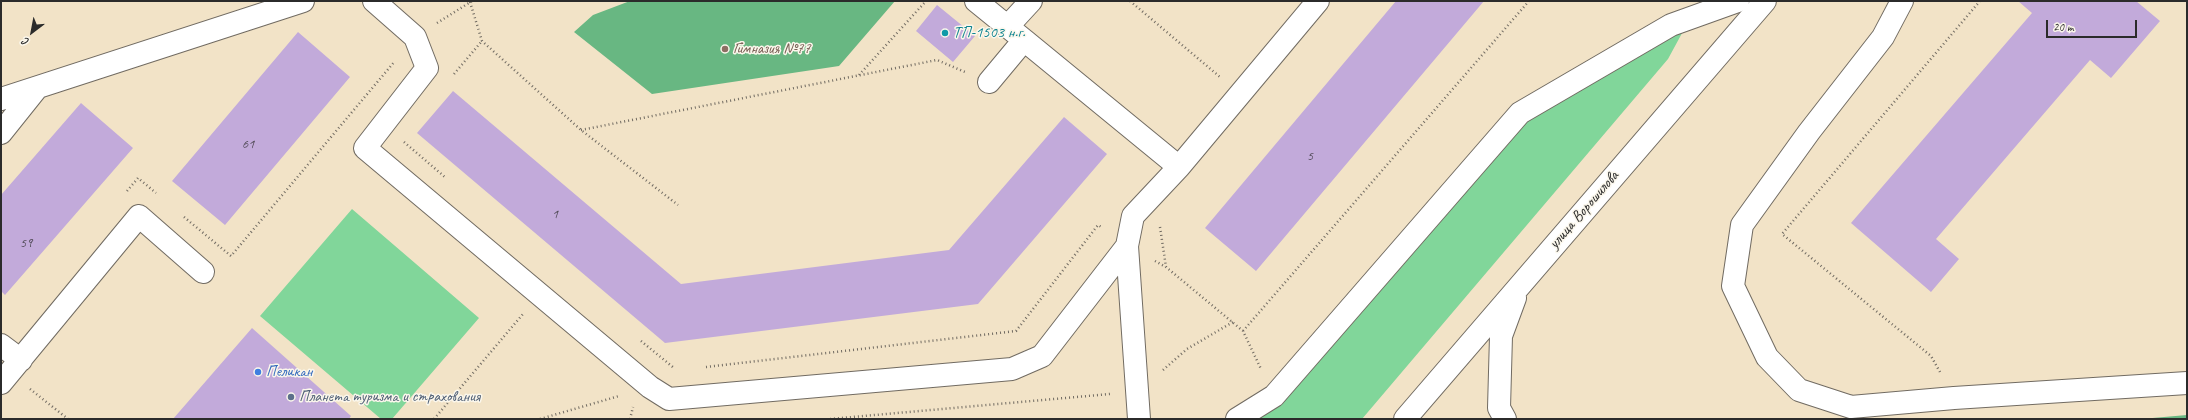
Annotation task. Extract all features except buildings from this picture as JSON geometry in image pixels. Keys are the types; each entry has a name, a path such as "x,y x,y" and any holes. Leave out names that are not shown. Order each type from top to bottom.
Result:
{"main road":[{"path":"1,99 303,1"},
{"path":"374,1 415,37 427,68 365,148 650,387 669,399 1012,369 1042,356 1127,246"},
{"path":"976,1 1179,167"},
{"path":"989,82 1016,33 1031,1"},
{"path":"1139,419 1127,246 1133,216 1179,167 1318,1"},
{"path":"1237,419 1274,396 1520,112 1671,25 1738,1"},
{"name":"улица Ворошилова","path":"1404,419 1765,1"},
{"path":"1902,1 1883,37 1809,132 1742,225 1734,286 1767,357 1799,390 1851,407 1954,398 2187,383"},
{"path":"1,133 37,88"},
{"path":"10,372 139,216 203,272"},
{"path":"1505,419 1499,408 1501,336 1521,283"},
{"path":"1,345 10,372"}],"path":[{"path":"178,212 231,256 415,37 471,1 482,41 581,130 678,205"},
{"path":"858,76 926,1"},
{"path":"1130,1 1240,94"},
{"path":"700,367 1016,332 1098,225 1127,246 1166,267 1243,331 1529,1"},
{"path":"1954,398 1931,356 1782,234 1980,1"},
{"path":"451,78 482,41"},
{"path":"581,130 937,60 989,82"},
{"path":"400,138 448,180"},
{"path":"122,196 138,178 161,197"},
{"path":"434,419 539,295"},
{"path":"830,419 1137,392 1187,349 1232,322"},
{"path":"540,419 650,387 676,370 634,336"},
{"path":"10,372 68,419"}],"green space":[{"name":"Гимназия №77","path":"630,1 895,1 839,66 652,94 574,32 593,15"},
{"path":"1687,24 1668,59 1362,419 1256,419 1528,112"},
{"path":"352,209 479,318 392,419 381,419 260,316"},
{"path":"2187,415 2187,419 2141,419"}],"place":[{"name":"ТП-1503 н.г.","path":"945,33"},
{"name":"Гимназия №77","path":"725,49"},
{"name":"Пеликан","path":"258,372"},
{"name":"Планета туризма и страхования","path":"291,397"}]}
